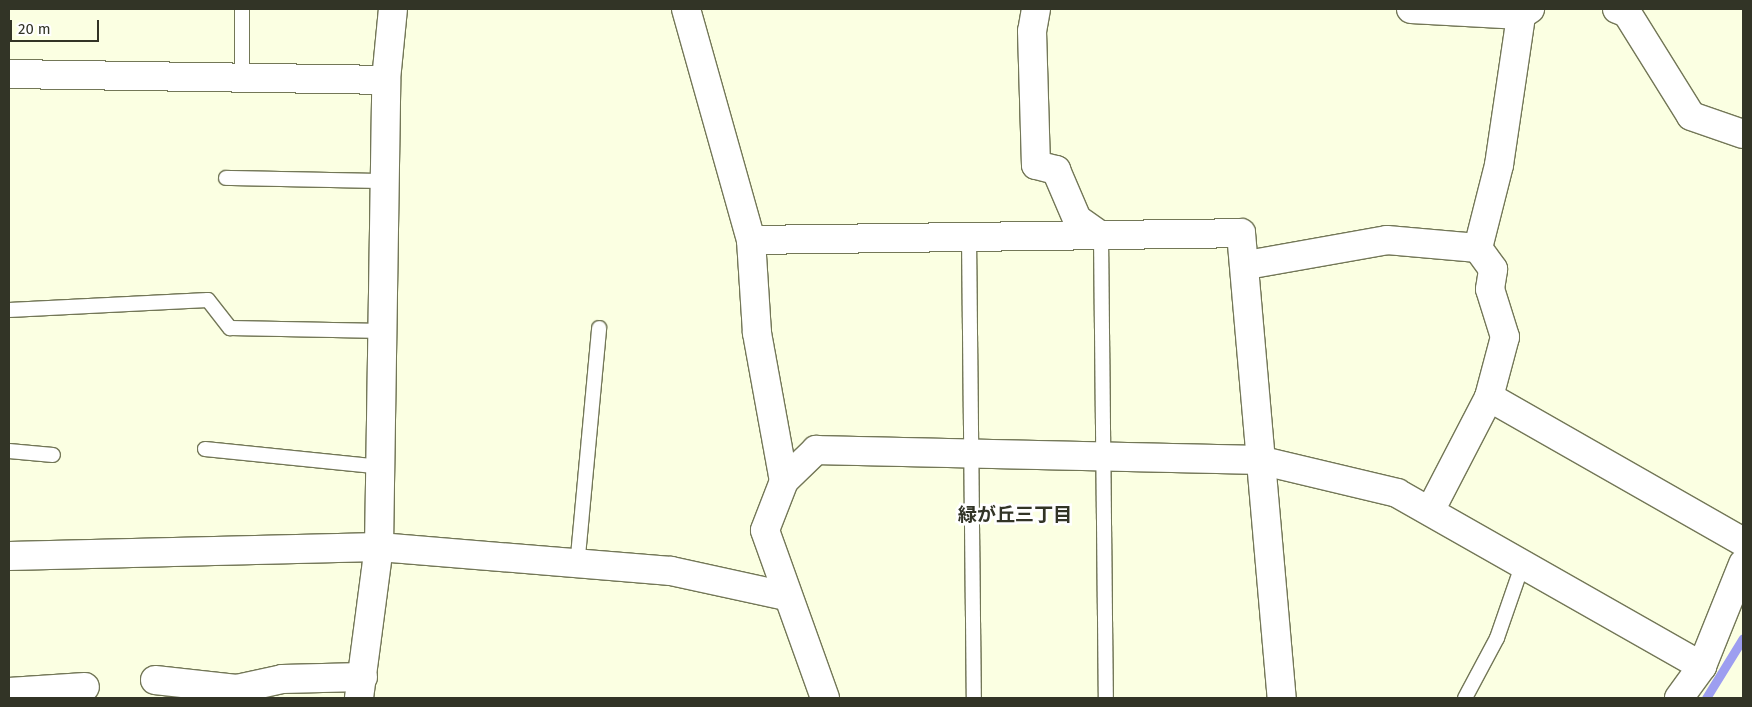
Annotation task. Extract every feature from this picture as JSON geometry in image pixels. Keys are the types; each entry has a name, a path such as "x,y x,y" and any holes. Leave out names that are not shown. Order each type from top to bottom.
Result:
{"street":[{"path":"155,680 237,690 282,679 361,688 379,547 384,331 386,80 393,9"},
{"path":"686,9 751,240 757,333 784,481"},
{"path":"1036,9 1032,31 1036,165 1056,170 1077,219 1102,236"},
{"path":"1411,9 1525,11 1499,165 1478,248"},
{"path":"1617,9 1627,13 1691,116 1743,134"},
{"path":"9,74 386,80"},
{"path":"751,240 1241,234 1246,265 1259,460 1282,698"},
{"path":"1246,265 1387,240 1478,248 1493,269 1490,289 1505,337 1488,397 1430,511"},
{"path":"1488,397 1743,542"},
{"path":"825,698 786,596 765,530 784,481 816,450 971,454 1102,454 1259,460 1397,493 1522,566 1702,666"},
{"path":"9,556 379,547 577,567 671,571 786,596"},
{"path":"1690,695 1743,564"},
{"path":"9,692 85,687"}],"lane":[{"path":"242,9 242,78"},
{"path":"226,178 385,181"},
{"path":"1102,236 1102,454 1106,698"},
{"path":"969,237 974,698"},
{"path":"9,310 208,300 230,328 384,331"},
{"path":"577,567 599,328"},
{"path":"205,449 381,467"},
{"path":"9,452 53,455"},
{"path":"1465,698 1497,638 1522,566"}],"waterway":[{"path":"1706,698 1743,638"}],"district":[{"name":"緑が丘三丁目","path":"1015,515"}]}
